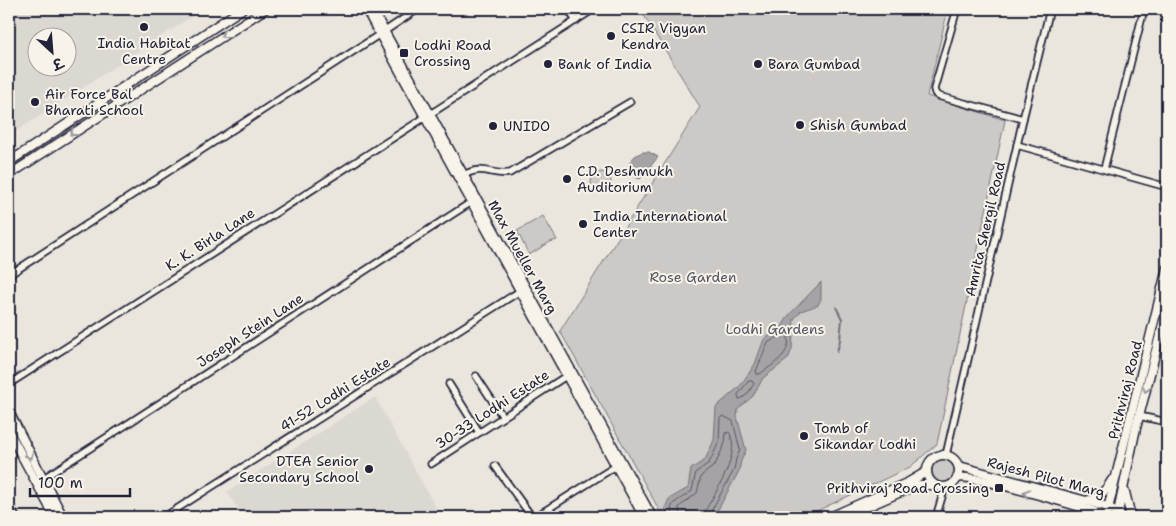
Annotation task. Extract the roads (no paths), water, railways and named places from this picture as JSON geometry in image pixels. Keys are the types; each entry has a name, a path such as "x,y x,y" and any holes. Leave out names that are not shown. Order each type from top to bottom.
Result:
{"main road":[{"path":"9,162 242,9"},
{"path":"9,175 265,9"},
{"name":"Max Mueller Marg","path":"366,9 382,32"},
{"name":"Max Mueller Marg","path":"372,9 382,32 474,200 652,517"},
{"name":"Max Mueller Marg","path":"427,114 464,174 474,200 520,291 644,517"},
{"name":"Prithviraj Road","path":"1107,517 1167,268"},
{"name":"Prithviraj Road","path":"1119,516 1139,416 1167,308"},
{"path":"9,412 54,517"},
{"path":"9,432 63,517"},
{"path":"844,517 912,487 934,485 945,487 952,484 959,474 958,466 953,458 946,455 938,455 927,465 926,472 929,480 934,485"},
{"name":"Rajesh Pilot Marg","path":"958,466 1108,507 1119,516"},
{"path":"830,517 909,482 926,472"},
{"path":"1078,500 1090,501 1096,498 1106,489 1116,475"},
{"name":"Rajesh Pilot Marg","path":"957,478 969,477 1087,509 1107,517"},
{"path":"1124,485 1131,517"},
{"path":"1087,509 1091,517"}],"street":[{"path":"9,274 418,9"},
{"path":"568,9 576,21"},
{"name":"K. K. Birla Lane","path":"9,384 427,114 594,9"},
{"path":"957,9 934,89 935,93 938,96 1023,119"},
{"name":"Amrita Shergil Road","path":"946,455 1050,9"},
{"path":"1104,169 1144,9"},
{"path":"464,174 478,169 504,174 510,173 630,102"},
{"path":"1017,145 1167,187"},
{"name":"Joseph Stein Lane","path":"39,481 474,200"},
{"name":"41-52 Lodhi Estate","path":"164,517 520,291"},
{"path":"476,376 503,417"},
{"name":"30-33 Lodhi Estate","path":"431,464 566,376"},
{"path":"449,384 479,432"},
{"path":"1139,416 1167,422"},
{"path":"494,466 533,517 616,466"},
{"path":"936,517 945,487"},
{"path":"9,504 16,517"}],"water":[{"path":"643,152 649,152 658,157 640,179 635,177 635,172 629,167 629,164 632,159"},
{"path":"821,282 821,299 818,305 801,311 794,319 792,349 788,359 763,378 753,396 738,409 737,417 746,450 739,471 714,517 670,517 665,508 669,499 688,488 691,469 705,460 714,440 716,407 740,386 755,364 764,339 780,330 789,315"}],"waterway":[{"path":"836,307 842,319 837,352"}],"place":[{"name":"India Habitat Centre","path":"144,27"},
{"name":"CSIR Vigyan Kendra","path":"611,36"},
{"name":"Lodhi Road Crossing","path":"404,53"},
{"name":"Bank of India","path":"548,64"},
{"name":"Bara Gumbad","path":"758,64"},
{"name":"Air Force Bal Bharati School","path":"35,102"},
{"name":"Shish Gumbad","path":"800,125"},
{"name":"UNIDO","path":"493,126"},
{"name":"C.D. Deshmukh Auditorium","path":"567,179"},
{"name":"India International Center","path":"583,224"},
{"name":"Tomb of Sikandar Lodhi","path":"804,436"},
{"name":"DTEA Senior Secondary School","path":"369,469"},
{"name":"Prithviraj Road Crossing","path":"999,488"}],"park label":[{"name":"Rose Garden","path":"693,277"},
{"name":"Lodhi Gardens","path":"775,329"}]}
